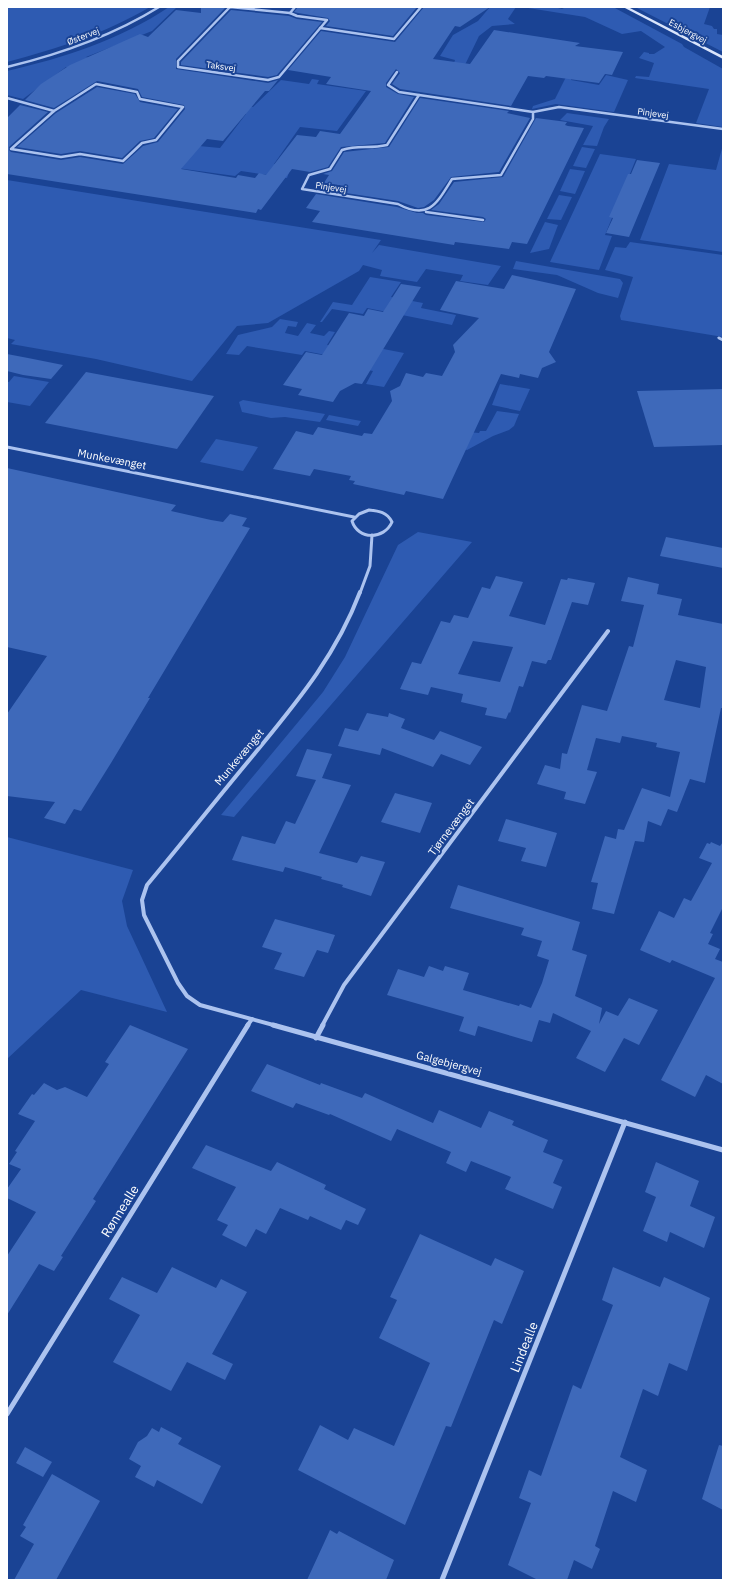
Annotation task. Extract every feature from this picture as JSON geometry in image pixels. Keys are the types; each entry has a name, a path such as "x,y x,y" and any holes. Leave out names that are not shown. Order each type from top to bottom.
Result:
{"main road":[{"name":"Esbjergvej","path":"625,7 723,58"}],"street":[{"name":"Østervej","path":"7,67 37,60 90,43 147,15 159,7"},
{"name":"Taksvej","path":"229,7 290,13 297,16 327,20 279,77 268,80 178,67 178,61 229,7"},
{"path":"290,13 295,7"},
{"path":"320,28 394,38 408,21 413,19 421,7"},
{"name":"Pinjevej","path":"397,72 388,85 399,92 534,112 559,107 723,129"},
{"path":"7,148 11,149 61,157 80,154 124,161 142,143 156,140 183,107 140,99 137,92 96,84 54,111 11,149"},
{"name":"Pinjevej","path":"419,95 387,145 373,148 355,146 342,150 330,169 309,175 302,189 398,204 405,209 483,220"},
{"path":"7,98 54,111"},
{"path":"425,212 434,207 452,179 468,176 480,178 500,175 522,135 526,132 534,118 534,112"},
{"path":"719,338 723,340"},
{"name":"Munkevænget","path":"7,447 354,517"},
{"path":"369,510 382,512 390,518 392,522 389,530 384,533 372,535 359,533 355,529 352,521 354,517 369,510"},
{"name":"Munkevænget","path":"178,983 144,915 142,900 147,885 308,688 334,649 352,613 368,572 372,535"},
{"name":"Tjørnevænget","path":"316,1038 344,985 608,631"},
{"name":"Galgebjergvej","path":"178,983 187,996 200,1005 723,1150"},
{"name":"Rønnealle","path":"7,1414 252,1019"},
{"name":"Lindealle","path":"442,1580 625,1122"}],"shaded area":[{"path":"150,7 116,25 80,39 44,52 7,62 7,8"},
{"path":"169,7 177,7 152,31 86,57 119,71 107,76 66,67 23,99 7,95 7,71 70,54 91,46 131,29"},
{"path":"490,7 516,7 508,19 515,24 492,26 479,36 462,71 452,69 455,60 440,56 453,35 478,21"},
{"path":"522,7 554,7 562,9 566,7 613,7 682,44 684,47 723,69 723,127 696,123 709,89 635,78 636,76 649,77 654,63 639,58 644,52 654,54 665,47 641,31 622,34 585,17"},
{"path":"635,7 710,7 704,24 712,26 714,29 717,29 717,34 723,35 723,52"},
{"path":"196,72 218,76 202,95 253,107 281,80 309,84 312,79 319,80 317,84 366,91 337,131 300,127 274,164 291,167 287,178 241,171 235,176 177,168 199,146 220,148 246,114 177,90"},
{"path":"568,73 572,74 571,80 599,85 606,75 628,80 614,112 556,104 532,109 533,106 555,99"},
{"path":"567,113 609,119 604,127 597,146 583,145 593,126 560,120"},
{"path":"723,145 723,252 640,240 669,164 716,170"},
{"path":"582,147 595,149 586,168 573,166"},
{"path":"600,154 636,159 605,235 612,236 599,270 550,262"},
{"path":"570,169 585,171 575,194 560,191"},
{"path":"7,180 381,240 372,253 379,245 501,266 488,285 460,281 463,275 426,269 417,282 380,276 382,270 363,265 359,271 268,323 237,326 192,381 96,359 11,344 15,340 7,338"},
{"path":"559,195 572,197 561,220 547,219"},
{"path":"545,222 558,225 549,249 530,253"},
{"path":"630,242 723,255 723,337 621,320 620,316 633,277 605,270 615,247 626,248"},
{"path":"516,261 620,279 623,283 618,298 598,293 557,275 513,269"},
{"path":"370,277 401,282 391,297 423,303 421,308 456,315 452,325 367,308 363,314 332,309 322,322 320,322 333,302 352,305"},
{"path":"280,319 298,322 296,327 288,326 285,333 298,336 307,323 316,325 310,333 324,336 329,331 335,332 327,345 364,351 368,346 404,353 384,387 366,384 373,371 339,364 341,358 305,351 302,355 247,346 239,355 226,354 238,335 272,327"},
{"path":"14,376 49,382 30,406 7,402 7,382 9,382"},
{"path":"500,384 530,389 520,411 492,405"},
{"path":"243,400 325,414 320,422 285,417 271,418 242,412 239,402"},
{"path":"497,411 519,414 514,426 509,430 493,436 467,450 447,445 457,431 479,433 480,431 486,431"},
{"path":"329,415 361,421 358,426 326,420"},
{"path":"216,439 258,447 243,471 200,462"},
{"path":"418,532 472,542 234,817 221,815 323,692 345,657 398,545"},
{"path":"7,837 133,870 122,901 127,926 167,1012 81,990 7,1059"}],"building":[{"path":"201,7 225,8 176,59 176,69 268,83 278,80 269,91 265,91 223,141 207,139 181,169 236,178 238,175 255,178 259,173 266,175 297,135 316,137 320,131 340,134 371,91 326,84 331,77 288,70 321,31 395,42 424,7 490,7 460,27 455,26 433,59 470,64 494,30 580,43 575,46 623,52 612,75 605,74 599,83 546,76 544,78 528,76 511,106 400,89 392,84 400,73 396,69 386,83 386,87 398,94 414,97 385,143 341,147 328,167 310,172 292,169 261,210 258,209 256,213 7,174 7,118 20,105 48,112 9,147 11,152 61,160 80,157 123,164 143,146 158,142 185,109 184,105 142,97 138,89 97,81 54,108 25,100 41,84 70,65 140,34 148,37 176,10 201,13"},
{"path":"298,7 417,7 393,36 326,26 330,21 328,18 294,12"},
{"path":"231,10 289,16 297,19 322,22 277,75 268,77 181,65 181,62"},
{"path":"97,87 135,94 140,102 178,109 154,138 140,141 122,158 80,151 61,154 17,147 56,113"},
{"path":"420,98 509,111 507,113 530,118 499,172 451,177 434,200 424,207 418,208 398,201 320,189 329,175 323,174 332,171 344,152 389,147"},
{"path":"536,118 567,122 565,125 584,128 527,244 512,242 509,249 455,242 454,245 312,222 320,211 306,208 316,194 397,207 426,215 484,222 486,219 483,217 431,210 439,204 454,182 503,177"},
{"path":"637,160 660,163 629,237 606,233 613,218 609,217 628,174 631,174"},
{"path":"512,275 576,289 549,352 556,362 542,368 538,378 520,374 519,378 501,374 443,499 406,491 404,495 353,484 355,481 349,480 351,476 314,469 310,476 273,469 296,431 313,435 318,427 362,436 364,433 372,434 392,401 390,391 400,386 406,373 423,377 426,373 442,376 455,352 453,345 479,318 440,310 456,281 504,289"},
{"path":"401,284 421,287 362,384 355,383 340,391 333,402 298,395 302,389 283,385 306,352 322,355 349,313 364,316 368,309 383,312"},
{"path":"7,354 63,365 51,379 23,375 7,371"},
{"path":"86,372 214,396 177,449 45,423"},
{"path":"723,389 723,445 654,447 637,391"},
{"path":"7,468 176,505 171,511 211,520 223,522 230,514 247,518 242,526 250,528 148,698 150,698 81,811 74,809 65,824 44,818 55,802 7,796 7,714 47,656 7,647"},
{"path":"666,537 723,548 723,568 660,556"},
{"path":"496,576 523,582 509,616 545,625 561,579 567,580 568,578 595,583 588,605 572,602 551,660 548,660 546,664 532,661 523,687 519,686 510,713 509,712 506,719 485,715 487,708 461,702 463,694 431,687 428,695 400,689 412,662 421,664 441,621 450,623 454,615 468,618 482,587 490,589","holes":["473,641 513,647 500,682 458,674"]},
{"path":"628,577 659,584 657,594 682,599 678,615 723,624 723,708 721,708 705,783 690,779 677,812 668,809 661,826 648,821 644,842 635,841 614,914 592,909 598,883 591,882 605,836 616,839 618,829 624,830 642,788 670,797 680,752 656,747 657,743 622,736 620,743 596,738 587,770 597,772 585,804 564,799 566,792 537,784 545,765 560,769 562,753 567,754 582,705 607,711 629,646 633,647 644,605 621,601","holes":["676,660 706,667 700,708 664,700"]},
{"path":"367,713 388,717 389,713 405,719 401,728 434,740 440,731 482,747 470,765 441,754 433,767 382,748 380,755 338,746 345,728 358,731"},
{"path":"307,749 332,754 322,778 351,785 319,853 357,863 361,856 385,862 371,896 342,887 343,885 321,879 322,877 285,867 283,872 232,860 242,836 275,844 286,821 295,824 316,780 296,776"},
{"path":"395,793 432,803 420,833 381,822"},
{"path":"506,819 557,833 546,867 521,861 526,848 498,841"},
{"path":"711,842 720,846 723,842 723,907 710,933 713,934 708,944 720,949 715,959 723,962 723,1084 706,1075 695,1097 661,1080 715,978 672,960 670,963 640,950 659,911 674,918 684,898 691,901 712,863 699,858 707,843 710,844"},
{"path":"458,885 580,922 572,950 587,955 575,996 602,1008 599,1024 606,1011 618,1016 629,998 658,1010 639,1045 624,1038 605,1072 576,1058 591,1031 553,1013 550,1023 539,1020 532,1042 478,1026 475,1036 459,1031 464,1017 387,995 398,969 424,977 429,966 443,971 445,966 469,973 463,990 531,1008 542,983 549,960 537,956 542,941 521,935 524,928 450,908"},
{"path":"275,919 335,935 328,953 317,950 304,977 274,969 282,953 262,947"},
{"path":"130,1025 188,1049 93,1199 96,1201 61,1256 63,1257 54,1271 39,1264 7,1315 7,1256 36,1212 7,1198 7,1189 21,1169 9,1164 17,1152 15,1151 35,1121 18,1114 32,1094 34,1095 44,1083 57,1090 65,1087 87,1097 109,1064 105,1062"},
{"path":"267,1064 320,1085 321,1083 362,1098 365,1093 433,1123 439,1110 481,1128 489,1111 514,1121 512,1125 548,1140 543,1152 563,1160 553,1183 562,1187 553,1209 505,1189 511,1177 471,1161 466,1172 446,1163 451,1152 397,1129 391,1141 330,1114 329,1115 296,1103 293,1108 251,1091"},
{"path":"206,1145 271,1171 277,1162 326,1185 324,1189 366,1209 358,1225 346,1220 341,1230 310,1216 308,1220 280,1208 266,1234 256,1229 246,1247 222,1235 228,1225 217,1220 236,1187 192,1168"},
{"path":"656,1162 699,1181 690,1206 715,1217 704,1248 670,1232 667,1242 643,1231 656,1197 645,1192"},
{"path":"420,1234 491,1266 495,1258 524,1271 502,1324 494,1320 451,1427 446,1426 405,1525 298,1470 320,1425 348,1440 354,1428 394,1446 430,1363 379,1338 397,1300 390,1297"},
{"path":"172,1267 216,1288 221,1279 247,1292 212,1354 233,1364 225,1380 187,1362 171,1391 113,1362 140,1315 109,1299 122,1277 157,1293"},
{"path":"613,1267 660,1287 664,1277 710,1298 687,1371 669,1363 658,1396 643,1389 620,1457 647,1470 636,1502 613,1491 595,1546 600,1549 592,1569 574,1560 567,1580 538,1580 508,1565 531,1503 519,1498 529,1470 541,1476 573,1385 581,1389 613,1305 602,1300"},
{"path":"161,1427 182,1438 178,1444 221,1466 202,1504 157,1480 154,1487 135,1477 141,1466 129,1459 138,1442 147,1436 152,1428 159,1432"},
{"path":"719,1445 723,1446 723,1510 702,1499"},
{"path":"25,1447 52,1462 43,1477 16,1463"},
{"path":"52,1474 100,1501 56,1580 14,1580 34,1544 20,1536 26,1527 23,1525"},
{"path":"330,1530 337,1534 339,1531 394,1560 386,1580 307,1580"}]}
